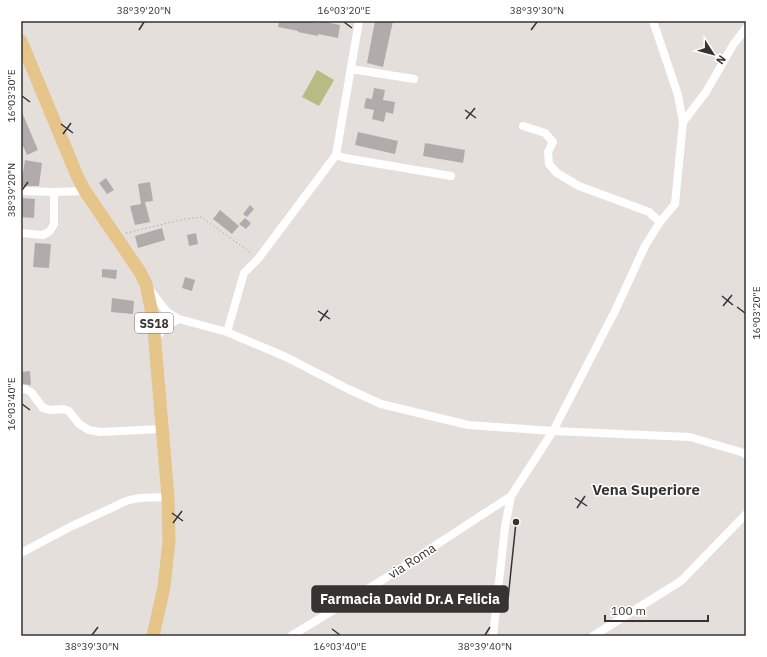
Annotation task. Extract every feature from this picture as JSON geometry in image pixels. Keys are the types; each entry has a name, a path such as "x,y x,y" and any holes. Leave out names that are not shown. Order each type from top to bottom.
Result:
{"main road":[{"name":"SS18","path":"21,41 78,178 85,191 140,272 146,284 153,319 155,341 168,497 169,541 164,586 153,636"}],"street":[{"path":"227,332 244,273 258,258 336,154 359,21"},
{"path":"493,636 504,527 511,496 553,432 615,312 645,246 660,222 675,204 683,122 678,94 653,21"},
{"path":"683,122 706,92 733,45 746,28"},
{"path":"351,69 414,79"},
{"path":"523,126 545,133 553,142 548,152 550,164 557,173 579,186 649,212 660,222"},
{"path":"336,154 345,158 451,176"},
{"path":"21,191 85,191"},
{"path":"21,233 43,235 50,231 54,224 54,192"},
{"path":"146,284 162,307 175,319"},
{"path":"153,319 163,316 227,332 286,357 381,404 468,425 553,432 690,437 744,453 746,455"},
{"path":"155,341 163,328 175,319"},
{"path":"21,389 31,392 43,408 51,410 63,409 69,411 79,424 89,430 100,432 162,429"},
{"name":"via Roma","path":"291,636 384,579 511,496"},
{"path":"21,553 124,501 168,497"},
{"path":"593,636 681,581 746,514"}],"path":[{"path":"115,236 185,219 201,217 258,258"}],"green space":[{"path":"317,70 334,80 319,106 302,97"}],"building":[{"path":"279,21 308,21 320,23 321,21 340,25 338,38 318,34 318,36 278,27"},
{"path":"375,21 393,21 383,67 367,63"},
{"path":"374,88 385,90 383,100 395,102 393,114 386,112 384,122 372,119 374,110 364,108 366,98 372,99"},
{"path":"21,110 38,150 27,155 23,146 21,147"},
{"path":"358,132 398,141 395,154 355,145"},
{"path":"425,143 465,150 463,163 423,156"},
{"path":"25,160 42,163 39,186 21,186"},
{"path":"106,178 114,190 107,194 99,183"},
{"path":"150,182 153,201 145,202 150,222 135,225 130,206 141,204 138,184"},
{"path":"21,198 35,199 34,218 21,217"},
{"path":"250,205 254,209 247,217 243,214"},
{"path":"220,210 239,226 232,234 213,219"},
{"path":"245,218 251,223 246,229 239,224"},
{"path":"162,228 165,240 138,248 135,236"},
{"path":"196,233 198,244 189,246 187,235"},
{"path":"35,243 51,244 49,268 33,267"},
{"path":"102,269 117,270 116,279 102,277"},
{"path":"185,277 195,280 192,291 182,288"},
{"path":"112,298 134,301 133,314 111,312"},
{"path":"30,371 31,385 21,384 21,372"}],"place":[{"name":"Farmacia David Dr.A Felicia","path":"516,522"}],"district":[{"name":"Vena Superiore","path":"646,489"}]}
